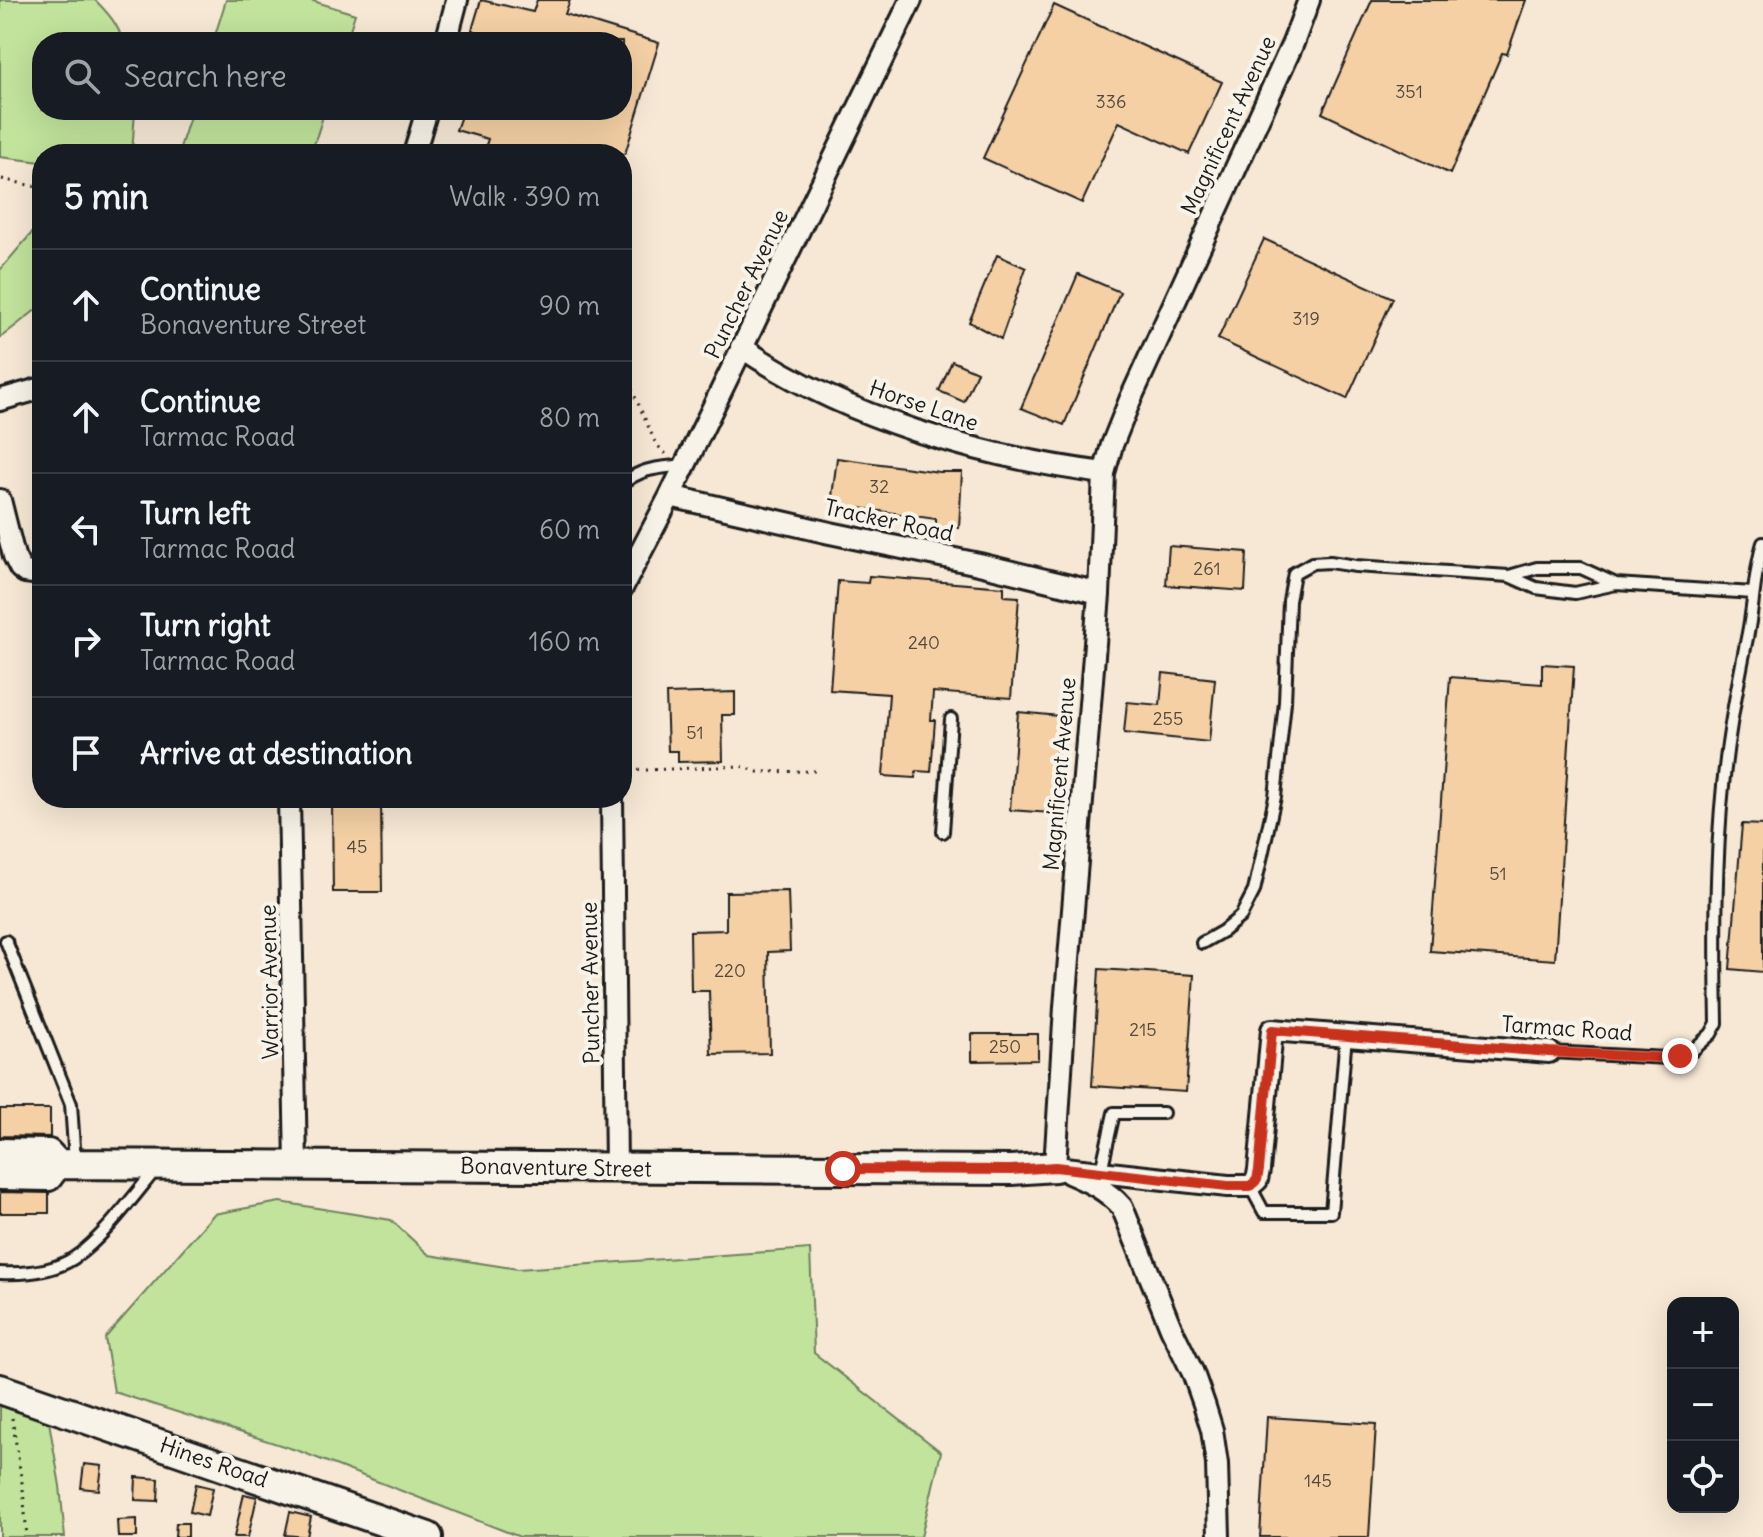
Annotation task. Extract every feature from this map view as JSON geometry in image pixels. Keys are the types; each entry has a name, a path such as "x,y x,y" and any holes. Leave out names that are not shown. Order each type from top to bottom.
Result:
{"street":[{"path":"449,32 457,0"},
{"name":"Puncher Avenue","path":"632,569 911,0"},
{"name":"Magnificent Avenue","path":"1055,1167 1099,593 1104,473 1130,400 1293,43 1309,0"},
{"path":"417,144 424,120"},
{"name":"Horse Lane","path":"741,347 763,362 852,406 918,431 1053,467 1104,473"},
{"path":"0,400 32,391"},
{"name":"Tracker Road","path":"670,496 1099,593"},
{"path":"0,500 14,556 20,568 32,573"},
{"name":"Warrior Avenue","path":"289,808 296,1165"},
{"name":"Puncher Avenue","path":"612,808 616,1168"},
{"name":"Tarmac Road","path":"1250,1186 1257,1180 1259,1170 1272,1030 1549,1052"},
{"name":"Bonaventure Street","path":"0,1153 48,1154 66,1164 1011,1170 1055,1167"},
{"name":"Bonaventure Street","path":"0,1175 48,1176 66,1164"},
{"path":"1055,1167 1250,1186"},
{"path":"1055,1167 1096,1185 1113,1196 1122,1207 1171,1328 1193,1373 1212,1430 1217,1464 1219,1537"},
{"name":"Hines Road","path":"3,1390 229,1467 377,1529 428,1537"}],"lane":[{"path":"632,475 644,469 685,465"},
{"name":"Tarmac Road","path":"1549,1052 1668,1058 1692,1051 1711,1034 1717,1023 1715,942 1720,825 1731,726 1750,620 1756,564 1763,543"},
{"path":"1202,943 1241,916 1254,891 1275,797 1285,702 1289,601 1294,573 1312,563 1330,562 1509,576 1537,568 1581,568 1616,584"},
{"path":"1509,576 1536,588 1575,593 1616,584 1753,593"},
{"path":"943,832 951,719"},
{"path":"6,941 71,1104 66,1164"},
{"path":"1250,1186 1264,1212 1331,1212 1346,1035"},
{"path":"1101,1171 1114,1113 1163,1113"},
{"path":"0,1273 36,1272 73,1258 97,1237 160,1165"}],"path":[{"path":"2,179 32,186"},
{"path":"632,390 656,444 668,456 685,465"},
{"path":"632,771 741,766 758,772 819,771"},
{"path":"3,1390 18,1452 27,1537"}],"green space":[{"path":"0,0 95,0 119,32 32,32 32,120 134,120 133,144 32,144 32,161 0,157"},
{"path":"226,0 310,0 355,14 349,32 216,32"},
{"path":"189,120 322,120 314,144 181,144"},
{"path":"32,233 32,313 0,338 0,270"},
{"path":"280,1202 391,1220 429,1255 518,1269 810,1249 814,1353 941,1452 921,1537 520,1537 299,1451 114,1392 105,1338 214,1214"},
{"path":"0,1399 47,1410 65,1537 0,1537"}],"building":[{"path":"481,0 533,12 537,0 570,0 565,14 623,32 478,32 472,30"},
{"path":"1372,0 1526,0 1507,54 1502,53 1450,174 1322,113"},
{"path":"1054,5 1222,82 1189,154 1119,122 1082,203 983,158"},
{"path":"632,35 659,43 628,144 486,144 488,139 456,130 460,120 632,120"},
{"path":"1264,239 1393,298 1347,399 1218,339"},
{"path":"997,255 1026,268 1001,339 969,322"},
{"path":"1078,274 1120,292 1064,425 1021,408"},
{"path":"952,361 977,372 964,402 939,391"},
{"path":"837,458 939,472 962,472 959,528 936,527 936,519 831,504"},
{"path":"1169,546 1247,552 1245,591 1166,585"},
{"path":"869,576 1004,587 1004,596 1019,597 1011,698 933,692 931,720 935,720 931,772 916,771 915,778 883,776 889,694 830,690 838,581 868,583"},
{"path":"1542,664 1574,666 1555,960 1430,951 1450,677 1542,684"},
{"path":"1163,673 1215,679 1209,742 1124,733 1127,702 1160,705"},
{"path":"735,692 735,715 722,715 723,761 678,762 678,751 668,751 666,694"},
{"path":"1018,712 1059,716 1051,813 1010,810"},
{"path":"332,808 381,808 382,892 333,892"},
{"path":"1742,824 1763,825 1763,972 1730,969"},
{"path":"788,891 790,951 768,952 770,1053 711,1054 709,991 691,991 690,931 726,930 726,892"},
{"path":"1099,969 1194,975 1186,1092 1092,1086"},
{"path":"972,1034 1038,1034 1038,1060 972,1061"},
{"path":"0,1109 50,1109 50,1137 0,1136"},
{"path":"0,1192 49,1193 49,1213 0,1213"},
{"path":"1267,1417 1376,1424 1369,1537 1260,1537"},
{"path":"84,1464 102,1466 99,1490 81,1488"},
{"path":"136,1477 159,1479 158,1501 135,1500"},
{"path":"196,1484 213,1488 207,1516 190,1512"},
{"path":"244,1494 257,1497 248,1537 234,1537"},
{"path":"290,1512 311,1517 307,1537 285,1535"},
{"path":"137,1519 137,1537 118,1537 117,1520"},
{"path":"176,1523 188,1523 188,1537 175,1537"}],"route":[{"path":"843,1169 1011,1170 1055,1167 1250,1186 1257,1180 1259,1170 1272,1030 1549,1052 1680,1056"}]}
